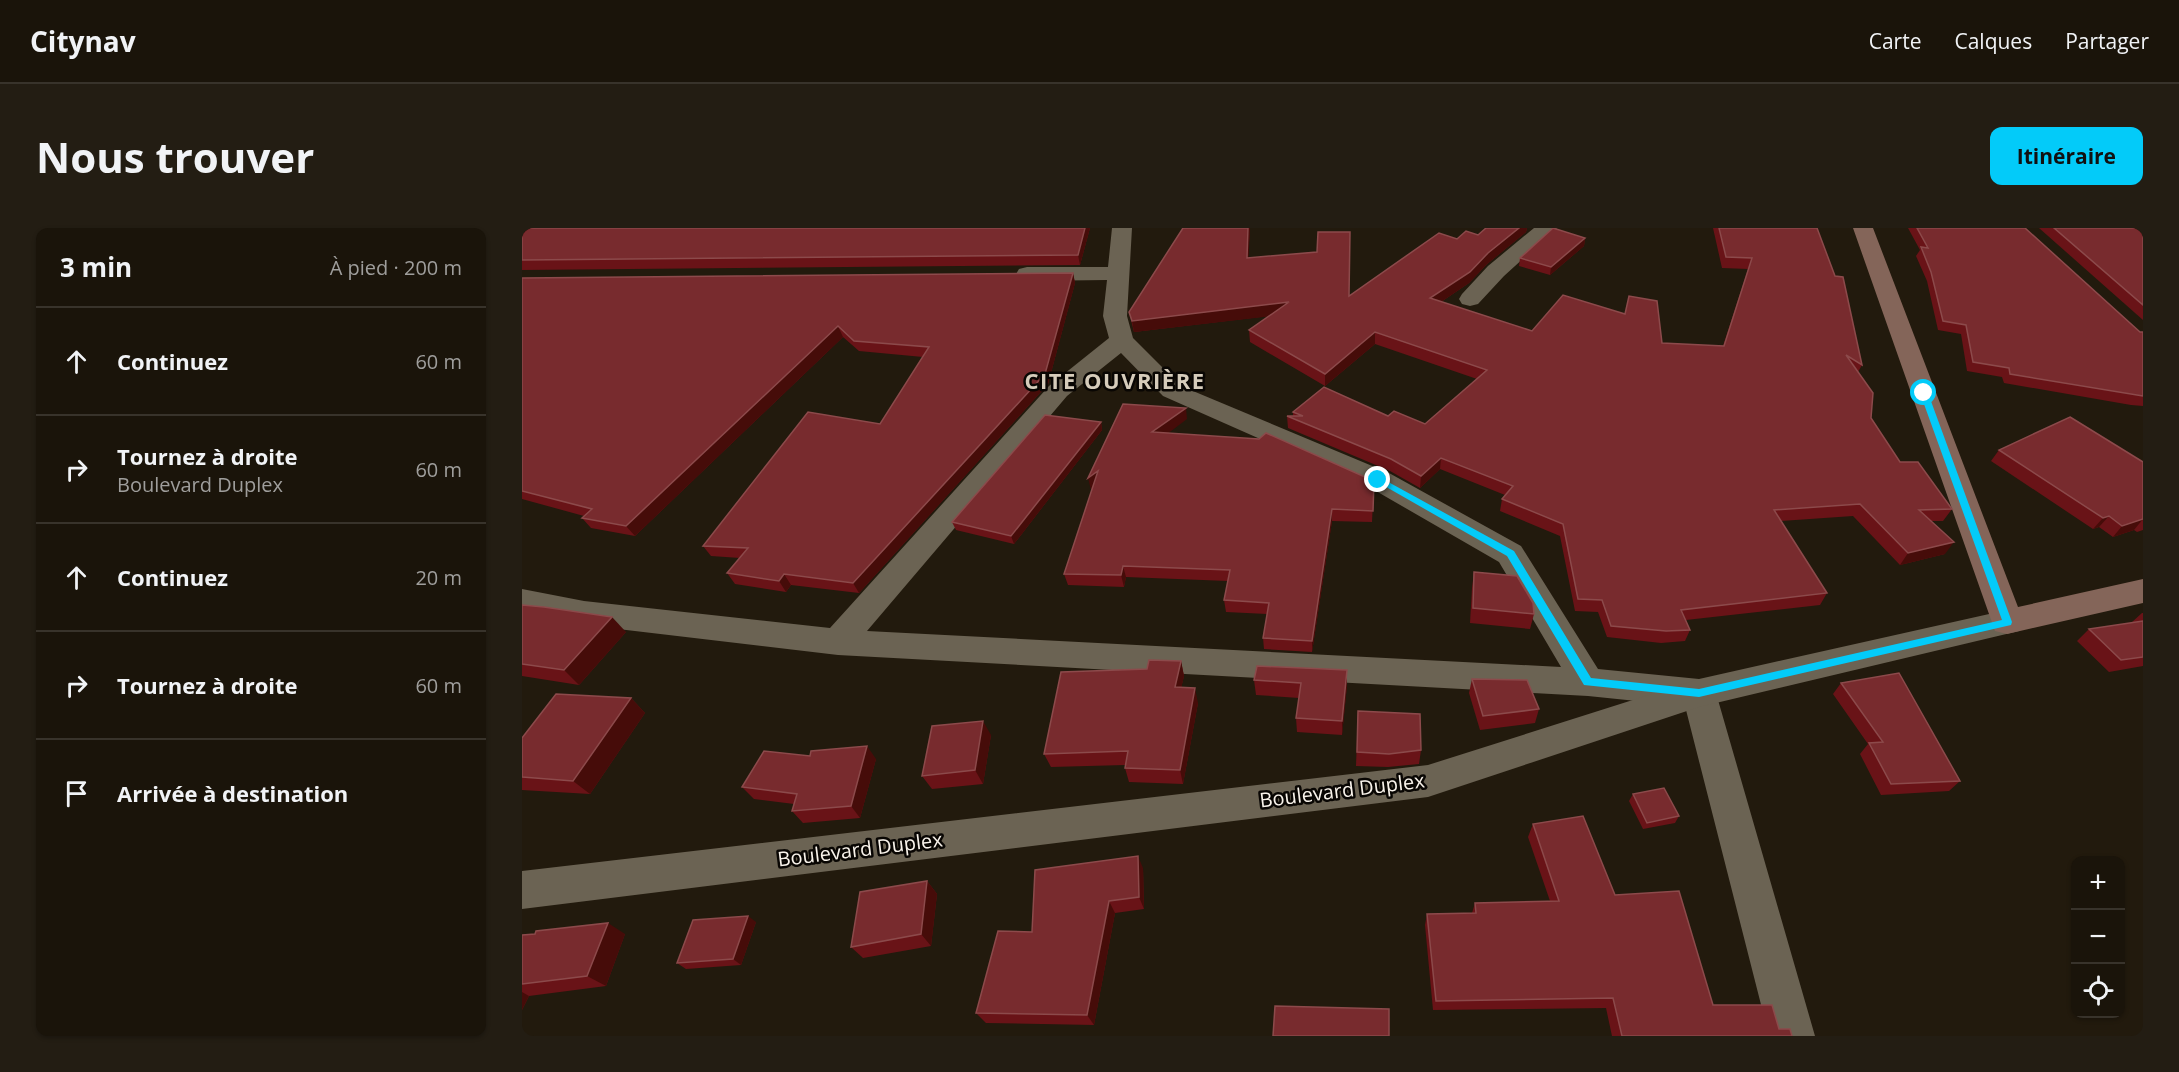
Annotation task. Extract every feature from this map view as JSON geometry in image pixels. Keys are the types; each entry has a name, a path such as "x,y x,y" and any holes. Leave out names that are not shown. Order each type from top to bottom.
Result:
{"main road":[{"path":"1863,228 2007,622"},
{"name":"Boulevard Duplex","path":"2007,622 2143,591"}],"street":[{"path":"1122,228 1114,316 1122,340 1172,391 1378,480 1510,554 1588,682"},
{"path":"1470,299 1496,271 1547,228"},
{"path":"1008,274 1118,273"},
{"path":"838,642 1058,391 1122,340"},
{"path":"522,601 584,613 838,642 1588,682 1699,693 1792,1036"},
{"name":"Boulevard Duplex","path":"522,890 1428,781 1699,693 2007,622"}],"building":[{"path":"522,228 1085,228 1078,255 522,260"},
{"path":"1183,228 1248,228 1247,258 1317,252 1318,232 1350,232 1349,296 1439,233 1457,239 1466,231 1478,235 1486,228 1519,228 1488,253 1470,272 1430,298 1532,331 1563,295 1625,314 1629,296 1657,301 1662,343 1724,346 1752,258 1726,257 1719,228 1817,228 1835,276 1843,277 1862,365 1846,355 1873,393 1871,418 1900,462 1918,462 1952,509 1919,510 1954,542 1908,553 1860,504 1774,510 1827,593 1681,610 1690,630 1666,631 1611,626 1602,600 1578,599 1563,524 1502,499 1513,486 1441,458 1421,476 1391,459 1287,416 1303,416 1293,412 1324,387 1388,416 1394,411 1425,424 1487,370 1375,332 1325,374 1249,330 1289,302 1132,321 1129,312"},
{"path":"1553,228 1585,238 1551,267 1520,258"},
{"path":"1917,228 2025,228 2140,332 2143,332 2143,396 2010,374 2009,368 1973,362 1966,325 1943,321 1931,272 1921,247 1928,248"},
{"path":"2054,228 2143,228 2143,305"},
{"path":"1073,273 1045,374 853,583 784,574 779,581 727,573 748,548 703,546 808,412 880,424 929,347 854,341 838,326 626,526 582,518 592,509 522,491 522,278"},
{"path":"1123,404 1186,408 1152,432 1259,439 1266,433 1374,481 1373,511 1332,509 1312,641 1263,638 1269,603 1224,600 1230,570 1123,566 1121,575 1064,574 1098,471 1088,478"},
{"path":"1045,415 1101,422 1011,536 952,522"},
{"path":"2070,417 2143,462 2143,519 2122,526 2109,516 2103,518 1999,450"},
{"path":"1474,572 1517,576 1533,603 1534,614 1473,608"},
{"path":"522,605 612,617 564,670 522,664"},
{"path":"2143,621 2143,657 2121,660 2089,629"},
{"path":"1149,660 1181,661 1175,687 1195,688 1180,770 1125,768 1128,751 1044,754 1061,672 1147,669"},
{"path":"1257,666 1347,670 1342,721 1296,718 1301,683 1254,680"},
{"path":"1899,673 1960,781 1891,784 1869,743 1883,742 1841,683"},
{"path":"1472,679 1527,680 1539,709 1483,716"},
{"path":"556,694 631,698 573,781 522,777 522,738"},
{"path":"1358,711 1420,714 1421,750 1389,754 1357,752"},
{"path":"983,721 975,770 922,776 932,726"},
{"path":"867,746 851,806 792,811 797,794 742,787 764,751 810,756 811,751"},
{"path":"1664,788 1679,816 1647,823 1633,794"},
{"path":"1583,816 1615,895 1679,891 1713,1005 1772,1005 1779,1029 1790,1029 1792,1036 1622,1036 1613,998 1436,1001 1427,914 1476,913 1475,903 1559,901 1533,824"},
{"path":"1138,856 1139,897 1109,901 1087,1015 976,1013 998,931 1032,932 1035,870"},
{"path":"927,881 921,934 851,947 860,892"},
{"path":"748,916 733,959 677,963 693,920"},
{"path":"608,923 587,976 522,984 522,935 535,934 536,931"},
{"path":"1275,1006 1389,1009 1389,1036 1273,1036"}],"district":[{"name":"CITE OUVRIÈRE","path":"1115,380"}],"route":[{"path":"1378,480 1510,554 1588,682 1699,693 2007,622 1924,393"}]}
